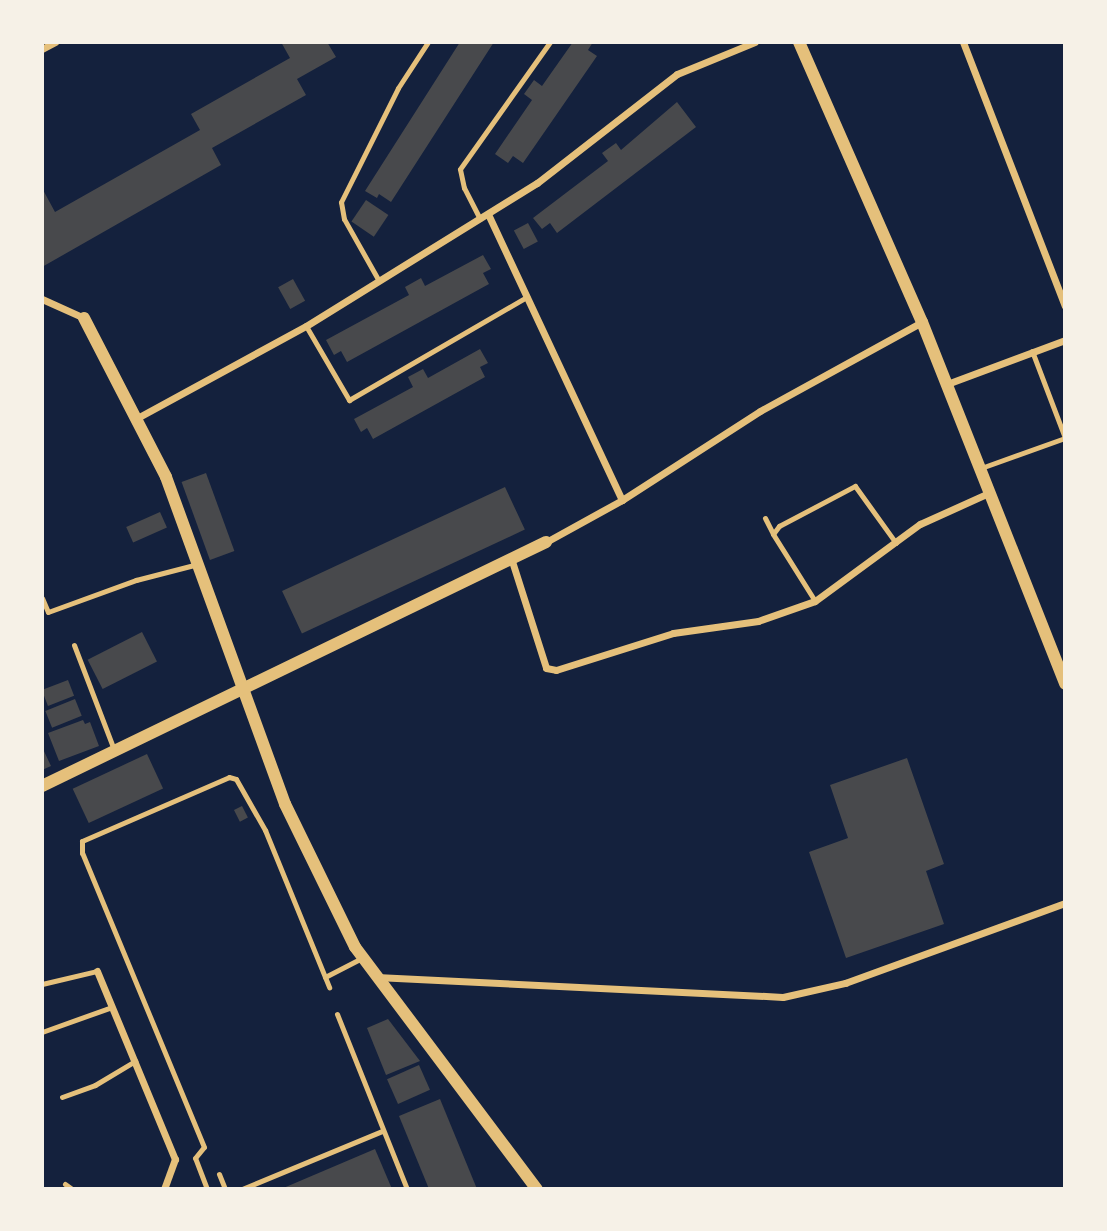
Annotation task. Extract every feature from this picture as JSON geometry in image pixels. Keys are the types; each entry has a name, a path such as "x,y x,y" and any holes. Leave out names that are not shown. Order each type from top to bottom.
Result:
{"street":[{"path":"42,49 55,42"},
{"path":"138,417 306,326 537,183 677,74 755,42"},
{"path":"799,42 922,322 1065,684"},
{"path":"963,42 1065,306"},
{"path":"488,214 622,500"},
{"path":"42,299 84,318 138,417 198,564 285,804 362,958 537,1189"},
{"path":"42,786 547,542 622,500 760,411 922,322"},
{"path":"947,384 1065,340"},
{"path":"511,558 546,668 555,670 673,633 758,621 815,601 897,544 920,524 991,492"},
{"path":"376,977 783,997 845,983 1065,903"},
{"path":"97,971 175,1159 164,1189"}],"lane":[{"path":"379,281 344,219 341,202 398,88 428,42"},
{"path":"480,219 464,188 460,169 550,42"},
{"path":"306,326 349,400 527,297"},
{"path":"981,468 1065,438 1032,351"},
{"path":"773,534 779,526 856,486 897,544"},
{"path":"765,518 815,601"},
{"path":"42,598 48,611 136,580 198,564"},
{"path":"74,645 115,751"},
{"path":"207,1189 195,1158 204,1147 82,853 82,841 229,777 236,779 265,830 329,987"},
{"path":"325,977 362,958"},
{"path":"42,984 97,971"},
{"path":"42,1032 112,1007"},
{"path":"337,1014 407,1189"},
{"path":"62,1097 95,1085 135,1061"},
{"path":"242,1189 382,1131"},
{"path":"219,1174 225,1189"},
{"path":"65,1184 72,1189"}],"building":[{"path":"281,42 327,42 336,57 297,79 306,95 212,148 221,165 42,267 42,188 55,212 200,130 191,114 290,58"},
{"path":"460,42 494,42 391,202 379,194 377,198 365,191"},
{"path":"573,42 593,42 588,50 597,56 523,163 513,156 508,163 495,154 532,100 524,94 534,80 542,86"},
{"path":"677,102 696,127 557,233 550,223 542,229 533,218 608,161 602,153 616,143 621,150"},
{"path":"366,200 388,215 374,237 351,222"},
{"path":"528,223 538,242 524,249 514,231"},
{"path":"483,255 491,269 483,273 489,284 347,362 341,351 334,355 326,340 409,295 405,287 421,278 425,286"},
{"path":"293,279 305,301 290,309 278,287"},
{"path":"480,349 488,363 480,367 485,377 373,439 367,428 361,432 354,419 413,387 408,377 423,369 428,378"},
{"path":"206,473 234,551 210,560 182,482"},
{"path":"505,487 525,530 302,634 282,591"},
{"path":"160,512 167,528 133,543 126,527"},
{"path":"142,632 157,661 103,689 88,660"},
{"path":"68,680 74,696 48,706 42,690"},
{"path":"75,699 82,716 52,728 45,711"},
{"path":"83,720 85,724 90,722 99,746 59,761 48,733"},
{"path":"42,747 51,766 42,770"},
{"path":"147,754 163,788 89,823 73,789"},
{"path":"907,758 944,864 926,871 944,924 846,958 809,852 848,838 830,785"},
{"path":"242,806 248,818 240,822 234,810"},
{"path":"388,1019 420,1061 386,1075 367,1028"},
{"path":"419,1065 430,1090 398,1104 387,1079"},
{"path":"440,1099 477,1189 429,1189 399,1116"},
{"path":"375,1149 392,1189 281,1189"}]}
